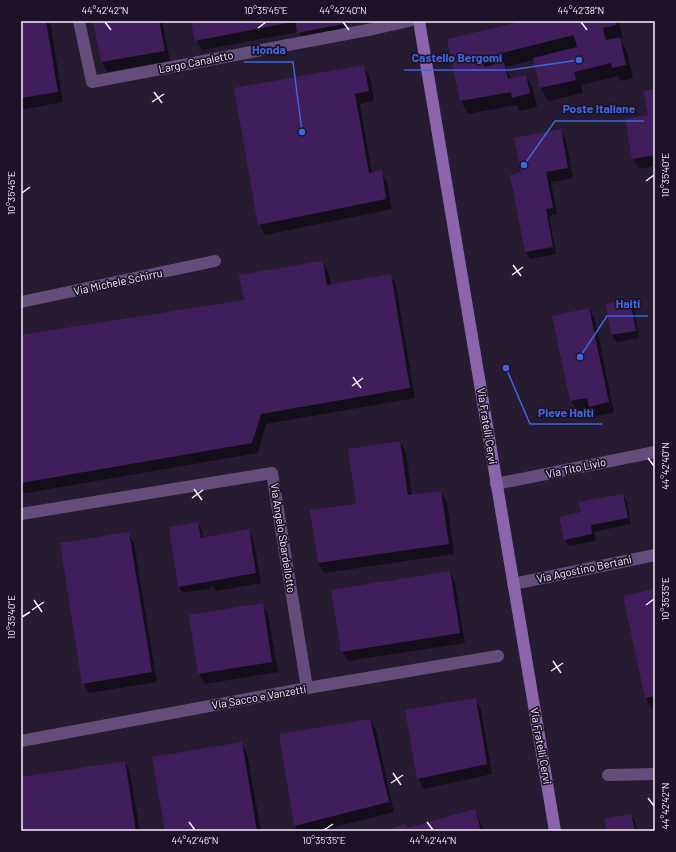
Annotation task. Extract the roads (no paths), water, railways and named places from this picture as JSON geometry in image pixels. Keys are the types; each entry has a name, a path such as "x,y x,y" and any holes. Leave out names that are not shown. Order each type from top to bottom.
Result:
{"main road":[{"name":"Via Fratelli Cervi","path":"419,21 555,831"}],"street":[{"name":"Largo Canaletto","path":"78,21 92,82 374,29 409,21"},
{"name":"Via Michele Schirru","path":"21,302 215,261"},
{"name":"Via Tito Livio","path":"496,484 655,452"},
{"name":"Via Angelo Sbardellotto","path":"21,514 272,473 307,688"},
{"name":"Via Agostino Bertani","path":"513,584 655,555"},
{"name":"Via Sacco e Vanzetti","path":"21,740 307,688 498,656"},
{"path":"608,775 655,774"}],"place":[{"name":"Castello Bergomi","path":"579,60"},
{"name":"Honda","path":"302,132"},
{"name":"Poste Italiane","path":"524,165"},
{"name":"Haiti","path":"580,357"},
{"name":"Pieve Haiti","path":"506,368"}]}
